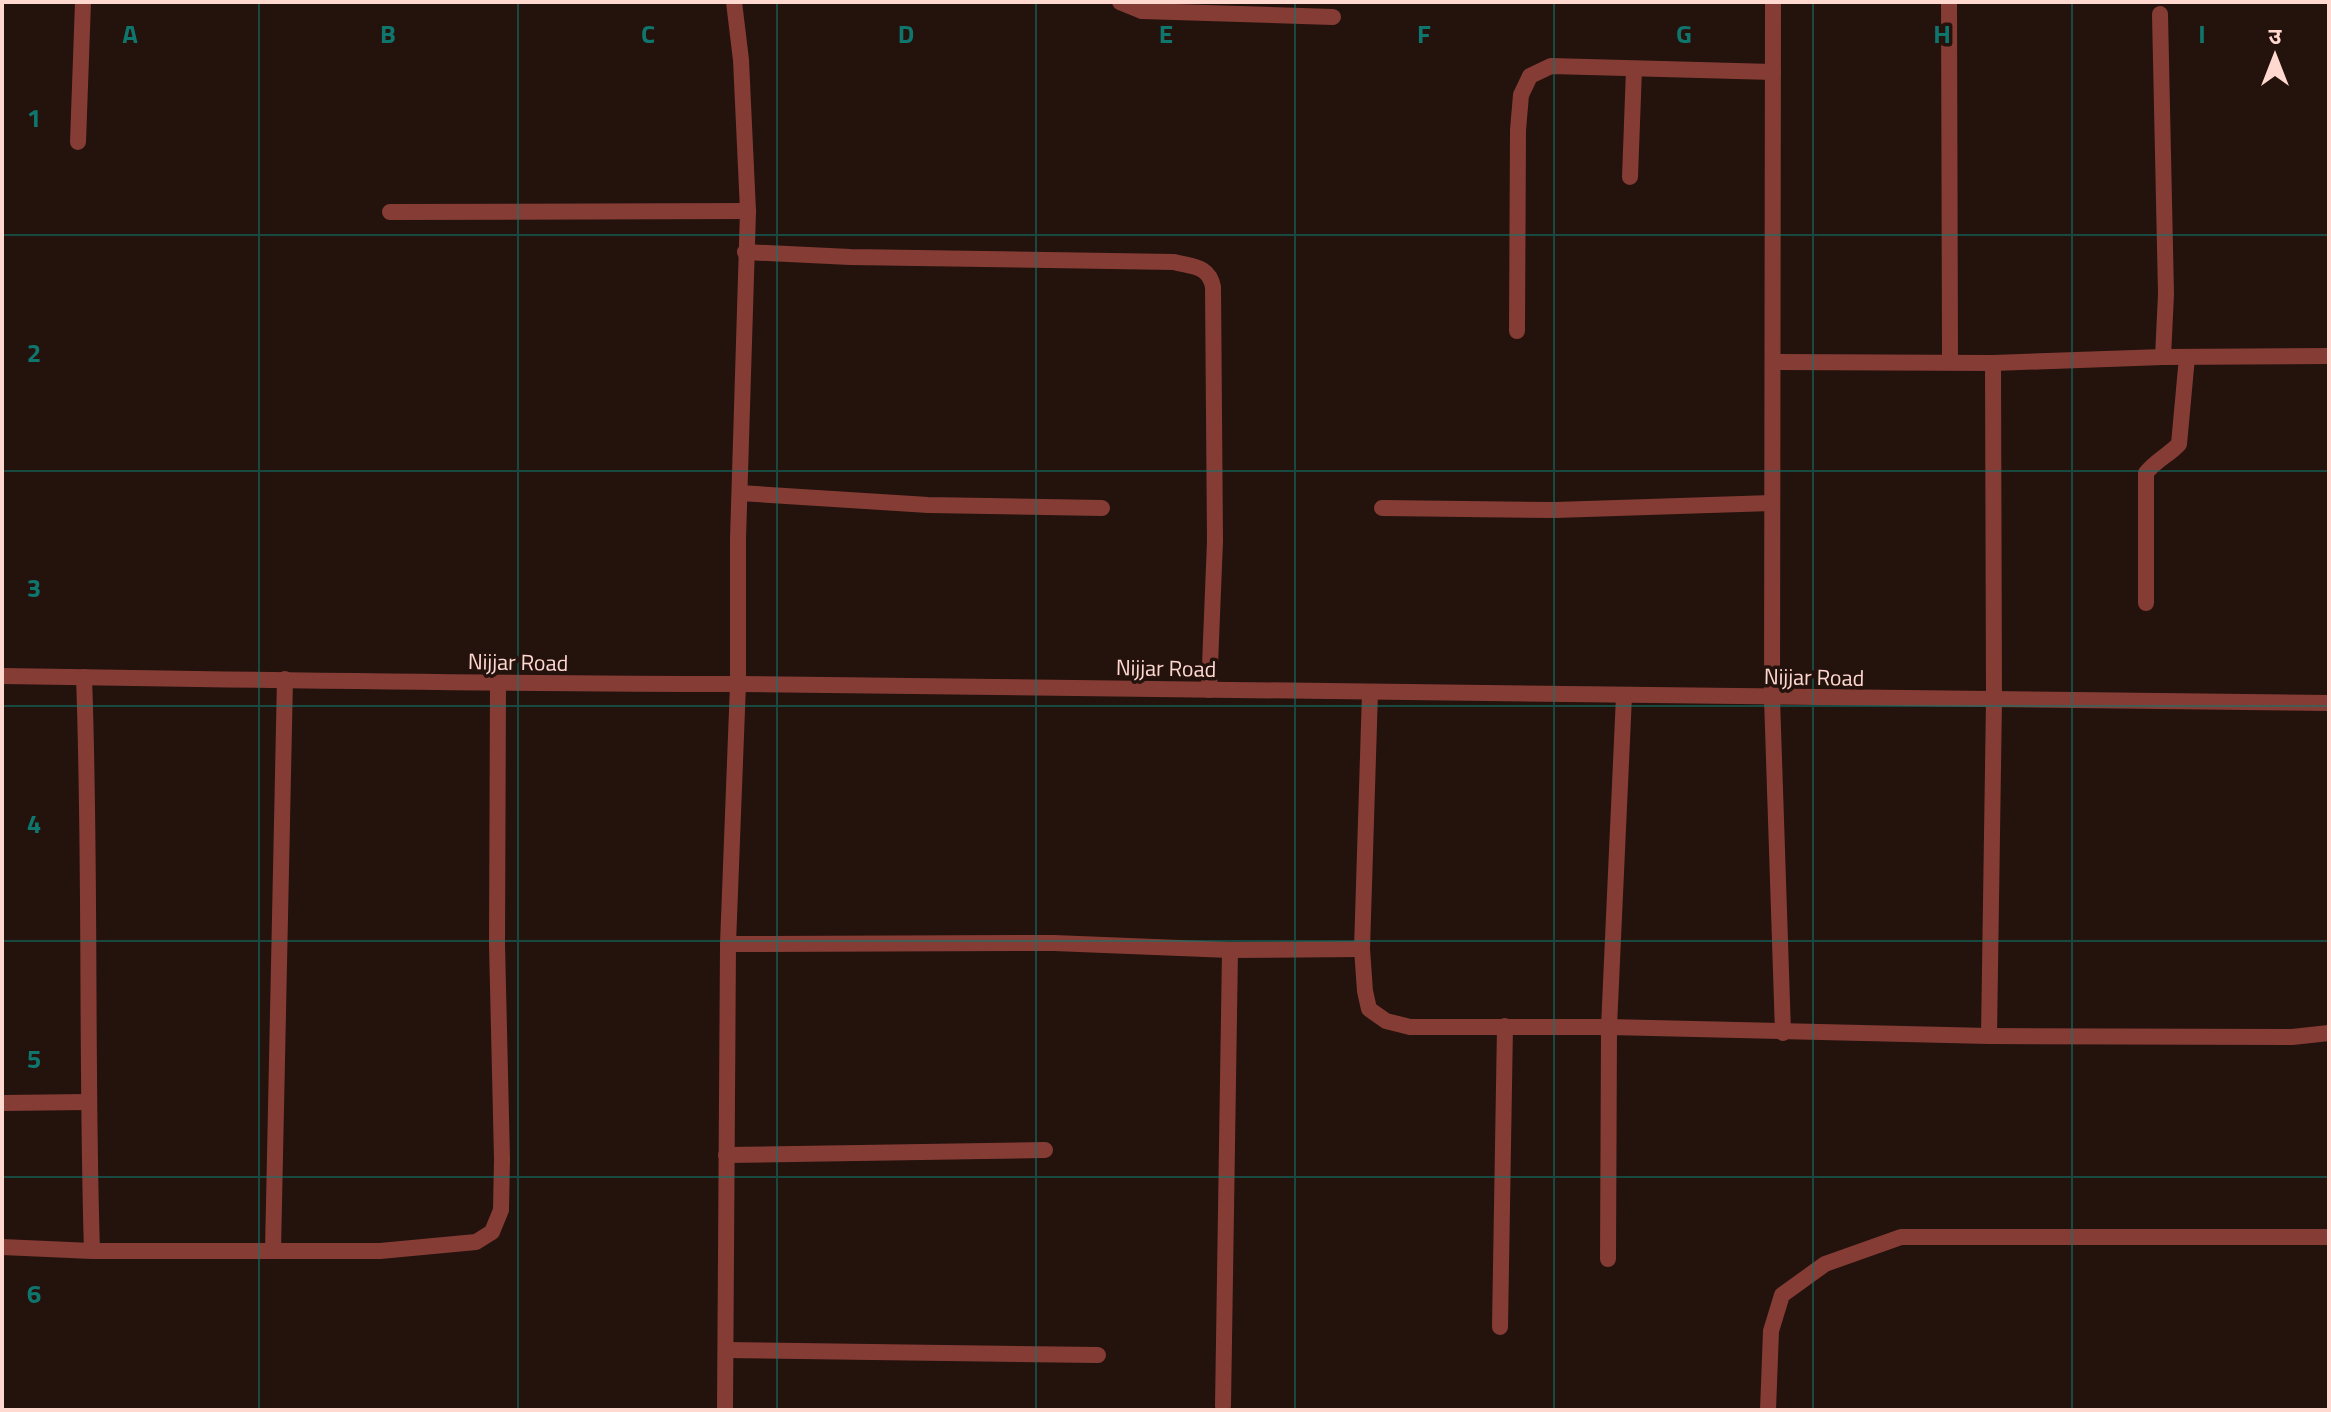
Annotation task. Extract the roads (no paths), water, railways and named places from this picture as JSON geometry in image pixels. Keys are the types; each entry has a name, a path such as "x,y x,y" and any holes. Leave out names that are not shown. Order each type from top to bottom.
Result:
{"street":[{"path":"78,142 83,2"},
{"path":"725,1410 728,944 738,684 748,211 741,60 734,2"},
{"path":"1120,2 1142,11 1333,17"},
{"path":"1773,2 1772,698 1783,1033"},
{"path":"1949,2 1950,361"},
{"path":"2160,14 2166,294 2163,357"},
{"path":"1517,331 1518,130 1521,95 1530,76 1551,66 1773,72"},
{"path":"1630,177 1634,69"},
{"path":"390,212 748,211"},
{"path":"745,252 850,257 1174,262 1208,272 1213,287 1215,388 1215,541 1209,690"},
{"path":"1773,362 1993,363 2163,357 2329,356"},
{"path":"2146,603 2146,473 2156,460 2179,444 2187,357"},
{"path":"1989,1036 1994,700 1993,363"},
{"path":"740,493 928,505 1102,508"},
{"path":"1382,508 1555,510 1772,503"},
{"name":"Nijjar Road","path":"2,676 2329,703"},
{"path":"84,677 87,1102 92,1251"},
{"path":"273,1251 285,679"},
{"path":"2,1247 92,1251 380,1251 476,1242 492,1232 501,1210 498,684"},
{"path":"1370,692 1362,949 1369,1009 1386,1021 1410,1027 1609,1027 1989,1036 2292,1037 2329,1033"},
{"path":"1608,1259 1609,1027 1624,696"},
{"path":"728,944 1039,943 1230,950 1362,949"},
{"path":"1223,1406 1230,950"},
{"path":"1500,1327 1505,1026"},
{"path":"2,1103 87,1102"},
{"path":"726,1155 1045,1150"},
{"path":"1768,1410 1771,1331 1782,1295 1825,1264 1901,1237 2329,1237"},
{"path":"726,1350 1098,1355"}]}
